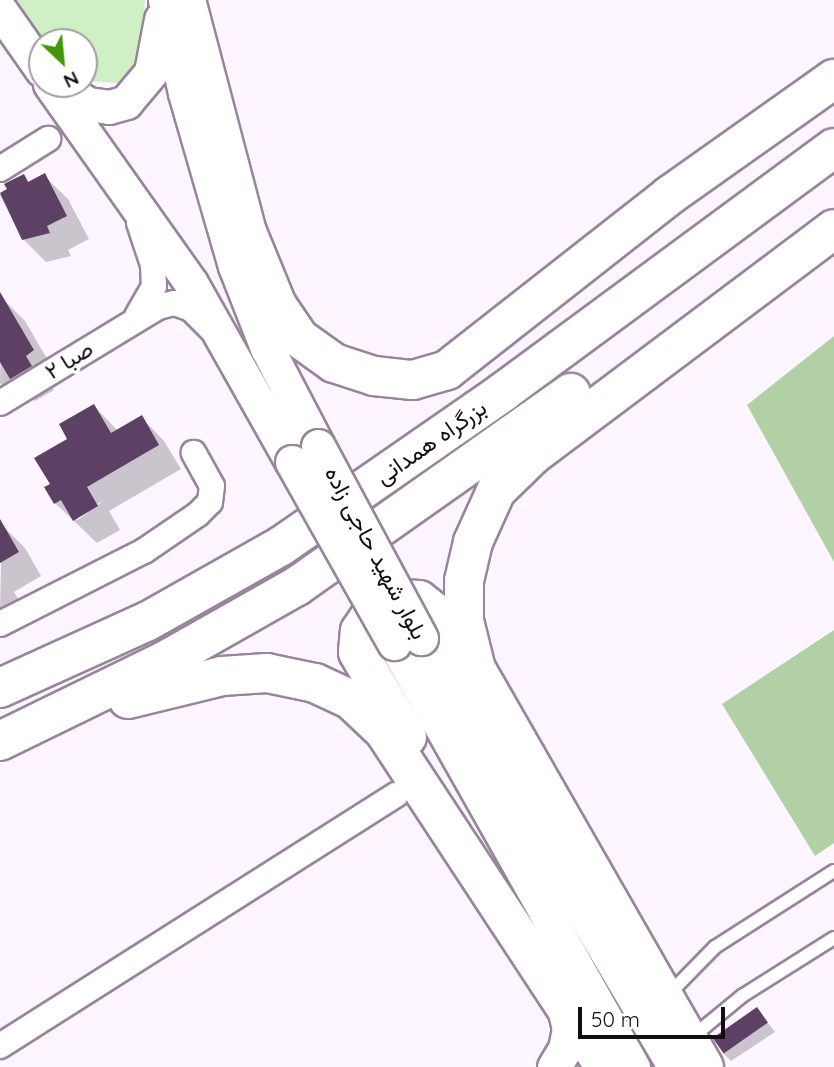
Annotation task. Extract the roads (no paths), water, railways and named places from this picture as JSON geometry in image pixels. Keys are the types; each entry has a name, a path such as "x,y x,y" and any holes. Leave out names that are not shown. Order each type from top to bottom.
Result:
{"highway":[{"path":"187,0 247,232 278,305 299,338 334,363 374,376 414,380 447,370 670,195 834,79"},
{"name":"بزرگراه همدانی","path":"0,688 148,621 281,546 503,392 834,148"},
{"name":"بزرگراه همدانی","path":"0,742 168,659 297,586 834,205"},
{"path":"476,669 464,621 464,580 473,542 496,491 586,412 834,229"},
{"path":"605,1067 508,913 358,652 360,631 384,606 400,600 419,600 447,622 664,998 689,1058"},
{"path":"0,742 169,686 222,676 267,673 315,683 350,699 384,731 508,913"}],"main road":[{"path":"79,98 88,104 109,107 126,103 151,72 159,48 163,0"},
{"name":"بلوار شهید حاجی زاده","path":"163,0 185,93 235,266 305,454"},
{"name":"بلوار شهید حاجی زاده","path":"4,21 28,52"},
{"name":"بلوار شهید حاجی زاده","path":"61,98 191,283 226,347 305,454 407,640 633,1067"},
{"name":"بلوار شهید حاجی زاده","path":"407,640 689,1058"},
{"path":"554,1067 565,1049 569,1028 563,1004"}],"street":[{"path":"0,169 48,139"},
{"path":"119,181 153,265 155,286 137,316"},
{"path":"137,316 174,303 205,321 226,347"},
{"name":"صبا ۲","path":"0,403 137,316"},
{"path":"0,624 101,574 198,514 209,502 212,486 194,453"},
{"path":"0,1045 396,795"}],"lane":[{"path":"664,998 715,947 834,871"},
{"path":"689,1058 742,996 834,938"}]}
